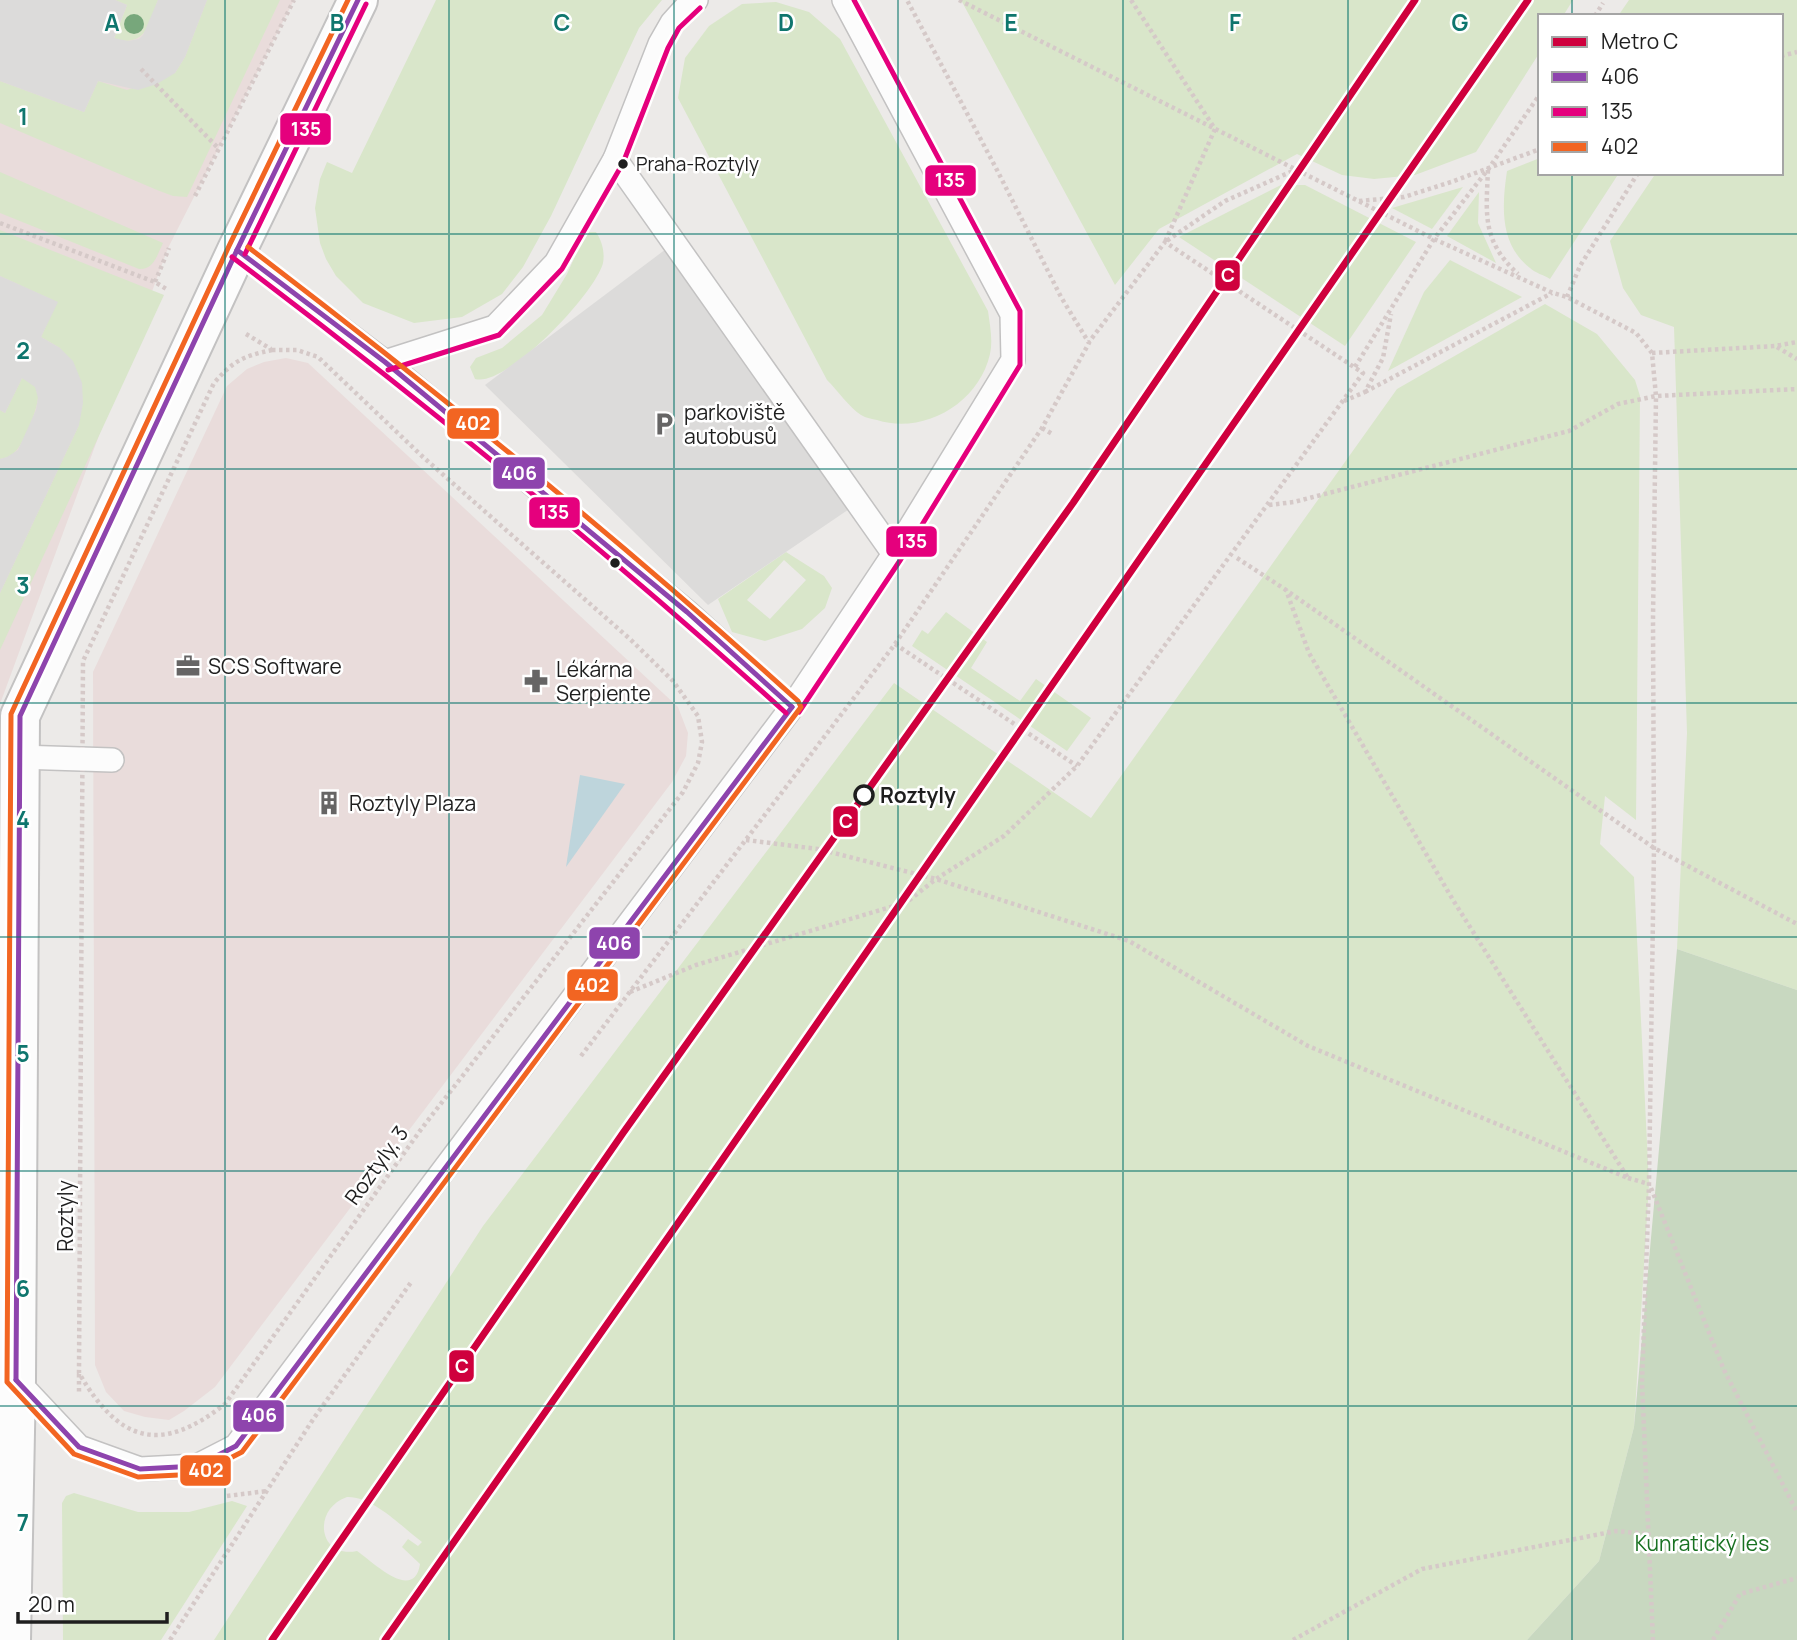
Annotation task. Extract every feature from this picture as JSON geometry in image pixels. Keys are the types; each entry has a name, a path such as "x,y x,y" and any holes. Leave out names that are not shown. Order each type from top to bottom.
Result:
{"street":[{"path":"11,1640 16,1380 19,757 10,716 209,312 358,0"}],"lane":[{"path":"385,362 495,327 556,263 615,159 660,44 672,23 696,0"},
{"path":"16,1380 79,1447 141,1469 197,1466 236,1446 792,707 894,554 1013,360 1012,314 844,0"},
{"path":"615,159 894,554"},
{"path":"237,250 385,362 687,612 792,707"},
{"path":"19,757 111,760"}],"path":[{"path":"195,196 294,0"},
{"path":"959,0 1434,239 1567,297 1636,333 1652,353 1656,396 1654,848 1649,1184 1642,1382 1653,1640"},
{"path":"1131,0 1214,130"},
{"path":"1596,14 1604,3"},
{"path":"141,69 219,149"},
{"path":"1355,367 1434,239 1489,168 1538,97"},
{"path":"1089,343 1164,242 1214,130"},
{"path":"1358,201 1404,197 1538,150"},
{"path":"1489,168 1487,211 1492,242 1502,259 1521,277"},
{"path":"1164,242 1225,201 1296,169"},
{"path":"1567,297 1580,266 1637,175"},
{"path":"0,223 155,282 272,350 297,350 318,357 423,457 630,639 673,681 698,716 702,742 698,763 683,792"},
{"path":"629,993 696,965 907,902 936,879 1004,836 1077,766 1343,402 1363,373 1164,242"},
{"path":"155,282 169,248"},
{"path":"1343,402 1553,292"},
{"path":"1365,392 1382,358 1392,311"},
{"path":"1652,353 1775,346 1797,342"},
{"path":"1775,346 1797,359"},
{"name":"Roztyly","path":"234,1392 225,1404 201,1423 174,1434 145,1434 118,1424 94,1399 79,1373 83,661 214,383 231,364 250,354 272,350"},
{"path":"1268,505 1294,502 1569,431 1618,404 1656,396 1797,389"},
{"path":"1042,428 1054,435"},
{"path":"580,1056 895,644 1007,478"},
{"path":"1237,558 1654,848 1797,924"},
{"path":"1286,590 1309,653 1453,900 1628,1178"},
{"path":"895,644 1077,766"},
{"path":"746,840 818,849 936,879 1129,941 1308,1046 1628,1178 1649,1184"},
{"name":"Roztyly, 3","path":"355,1221 462,1077"},
{"path":"1649,1184 1724,1370 1797,1512"},
{"path":"170,1640 314,1418 418,1272"},
{"path":"217,1497 268,1490"},
{"path":"1293,1640 1422,1569 1616,1531 1648,1534"},
{"path":"1713,1640 1740,1594 1797,1578"}],"shaded area":[{"path":"0,0 294,0 168,248 0,704"},
{"path":"0,0 115,0 127,5 114,38 128,41 139,39 143,35 158,0 207,0 185,57 175,73 157,84 138,90 98,81 84,112 0,81"},
{"name":"parkoviště autobusů","path":"674,243 861,501 708,605 485,385"},
{"path":"0,276 58,302 41,337 60,348 73,361 82,383 83,403 79,425 0,593 0,459 18,450 36,410 38,398 35,387 22,378 5,413 0,410"},
{"name":"Roztyly Plaza","path":"286,358 308,363 678,707 688,733 686,756 672,782 215,1387 169,1420 124,1411 106,1392 95,1365 93,672 227,386 247,369 264,362"}],"green space":[{"path":"115,0 158,0 145,32 140,37 125,41 114,39 127,5"},
{"path":"207,0 280,0 187,197 173,196 157,190 0,123 0,81 84,112 98,81 127,90 175,73 185,57"},
{"path":"436,0 662,0 639,28 551,216 523,267 502,294 462,317 414,323 363,303 336,276 320,243 315,208 320,179 327,162 352,173"},
{"path":"961,0 1573,0 1564,14 1538,14 1538,55 1476,152 1415,175 1374,179 1342,175 1297,154 1159,229 1115,285"},
{"path":"1629,0 1797,0 1797,990 1677,949 1687,733 1674,327 1641,315 1623,288 1610,241 1655,175 1783,175 1783,14 1619,14"},
{"path":"776,2 809,12 840,39 988,311 991,343 984,372 962,400 931,419 895,423 865,417 852,408 827,380 678,98 685,58 709,26 742,4"},
{"path":"1538,159 1538,175 1618,175 1550,279 1532,270 1520,258 1508,236 1504,210 1507,171"},
{"path":"0,172 163,243 157,257 148,267 139,269 0,213"},
{"path":"1281,185 1305,185 1416,242 1345,346 1179,237"},
{"path":"1463,187 1432,229 1392,208"},
{"path":"1479,192 1478,223 1496,263 1447,236"},
{"path":"0,230 164,295 0,650 0,593 79,425 60,348 41,337 57,302 0,276"},
{"path":"586,232 596,232 604,259 584,295 548,336 527,354 489,378 475,379 470,367 476,358 502,348 542,315 567,274"},
{"path":"1450,260 1522,297 1388,371 1424,292"},
{"path":"1545,304 1597,334 1635,380 1640,396 1636,820 1605,796 1600,844 1634,877 1649,1184 1634,1427 1599,1561 1527,1640 214,1640 483,1226 894,683 1091,818 1397,389","holes":["347,1497 357,1498 377,1507 422,1542 418,1546 408,1539 402,1547 420,1564 416,1575 410,1580 392,1576 357,1551 334,1548 327,1541 324,1521 328,1512 336,1503"]},
{"path":"22,378 37,390 37,406 19,448 10,456 0,459 0,410 5,413"},
{"path":"786,552 824,576 832,588 825,608 802,629 765,641 732,632 718,599","holes":["784,560 806,580 770,619 747,600"]},
{"path":"946,612 987,642 971,668 1020,701 1036,679 1091,718 1067,751 912,646 922,630 928,634"},
{"name":"Kunratický les","path":"1677,949 1797,990 1797,1640 1527,1640 1599,1561 1634,1427"},
{"path":"74,1493 138,1512 189,1512 232,1501 247,1506 161,1640 63,1640 62,1503 66,1496"}],"water":[{"path":"580,775 625,784 566,867"}],"metro line":[{"name":"C","path":"272,1640 623,1133 1073,503 1415,0"},
{"name":"C","path":"385,1640 695,1199 1528,0"}],"transit line":[{"name":"402","path":"248,247 389,356 596,525 732,641 798,701 801,707 242,1452 199,1474 138,1477 74,1454 7,1382 11,714 229,246 348,0"},
{"name":"406","path":"16,1380 20,716 237,250 358,0"},
{"name":"135","path":"799,712 901,559 1020,365 1020,311 854,0"},
{"name":"135","path":"245,254 366,4"},
{"name":"135","path":"388,370 499,335 562,269 623,163 668,48 679,28 700,8"},
{"name":"406","path":"237,250 385,362 687,612 792,707"},
{"name":"135","path":"232,257 374,366 514,479 652,594 786,713"},
{"name":"406","path":"16,1380 79,1447 140,1469 197,1466 236,1446 792,707"}],"place":[{"name":"Praha-Roztyly","path":"623,164"},
{"name":"parkoviště autobusů","path":"664,424"},
{"name":"SCS Software","path":"188,666"},
{"name":"Lékárna Serpiente","path":"536,681"},
{"name":"Roztyly","path":"864,795"},
{"name":"Roztyly Plaza","path":"329,803"}]}
